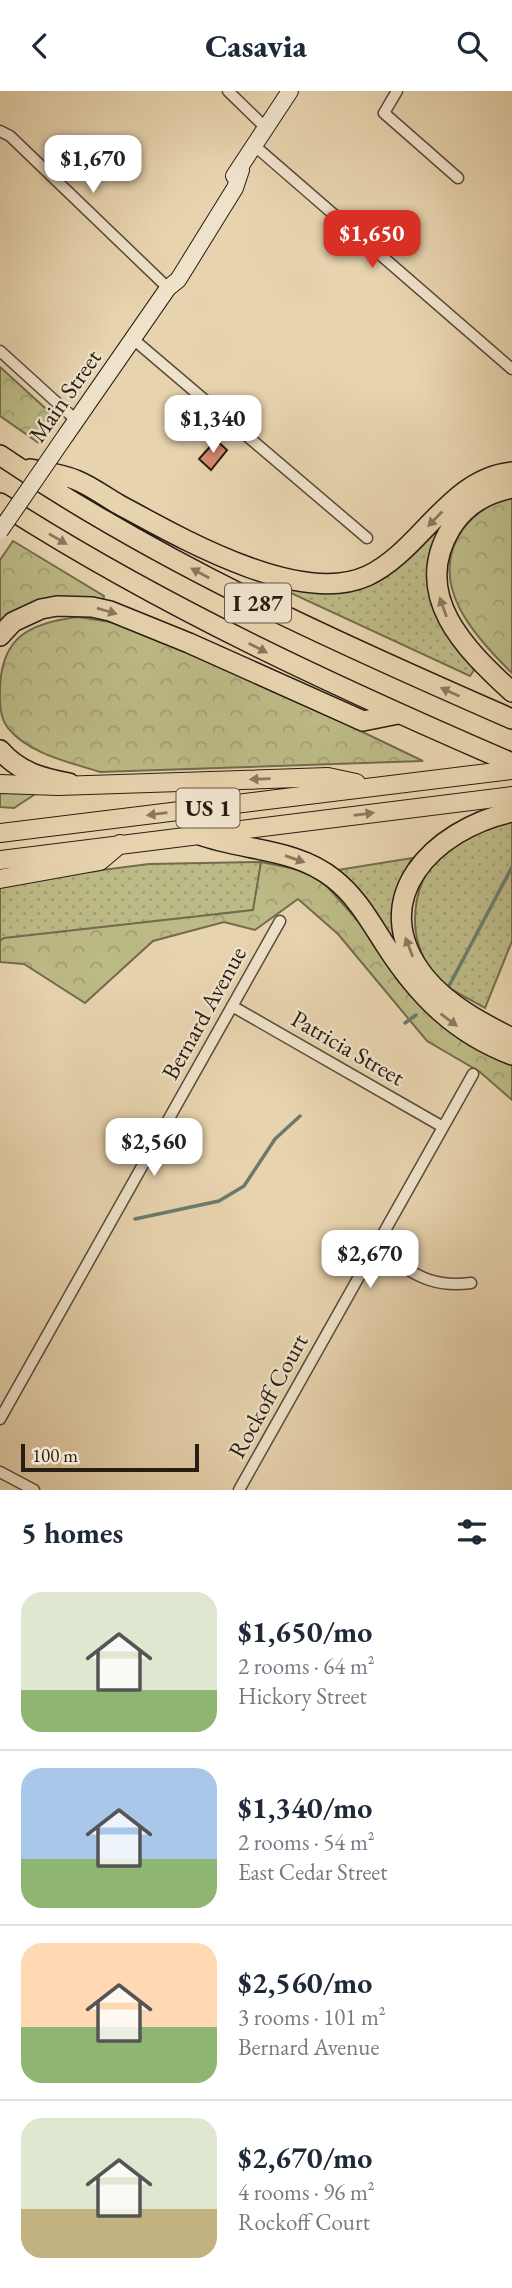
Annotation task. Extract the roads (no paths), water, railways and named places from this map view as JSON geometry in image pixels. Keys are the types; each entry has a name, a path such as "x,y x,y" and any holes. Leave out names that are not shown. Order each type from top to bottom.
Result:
{"highway":[{"path":"7,460 76,480 128,509 259,572 317,585 350,582 382,568 466,491 492,477 512,472"},
{"name":"I 287","path":"7,460 88,510 273,610 512,719"},
{"path":"512,488 482,498 463,513 443,544 437,577 440,601 454,629 469,651 512,692"},
{"name":"I 287","path":"0,503 103,566 211,625 512,764"},
{"path":"0,636 13,622 41,609 74,605 101,609 189,643 363,720 398,713"},
{"path":"0,750 26,771 39,777 69,783"},
{"name":"US 1","path":"0,833 512,770"},
{"path":"0,784 328,777 370,786"},
{"name":"US 1","path":"0,860 512,796"},
{"path":"512,812 485,818 461,829 433,849 416,869 402,915 407,946 426,978 457,1007 512,1038"},
{"path":"200,835 229,845 286,856 324,872 354,898 405,975 430,1005 464,1031 512,1055"},
{"path":"0,879 100,861 120,845"}],"main road":[{"name":"Main Street","path":"0,531 169,288 170,274 229,180 240,170 290,91"}],"street":[{"path":"228,91 267,129"},
{"path":"397,91 384,113 458,179"},
{"path":"0,131 10,136 169,288"},
{"path":"256,146 512,369"},
{"path":"133,339 367,538"},
{"path":"0,351 76,420"},
{"name":"Bernard Avenue","path":"0,1419 281,921"},
{"name":"Patricia Street","path":"232,1006 443,1127"},
{"name":"Rockoff Court","path":"239,1490 473,1074"},
{"path":"374,1250 432,1283 451,1286 471,1283"},
{"path":"0,1472 34,1490"}],"waterway":[{"path":"449,986 512,867"},
{"path":"405,1023 416,1015"},
{"path":"135,1219 219,1201 244,1186 275,1139 300,1116"}]}
